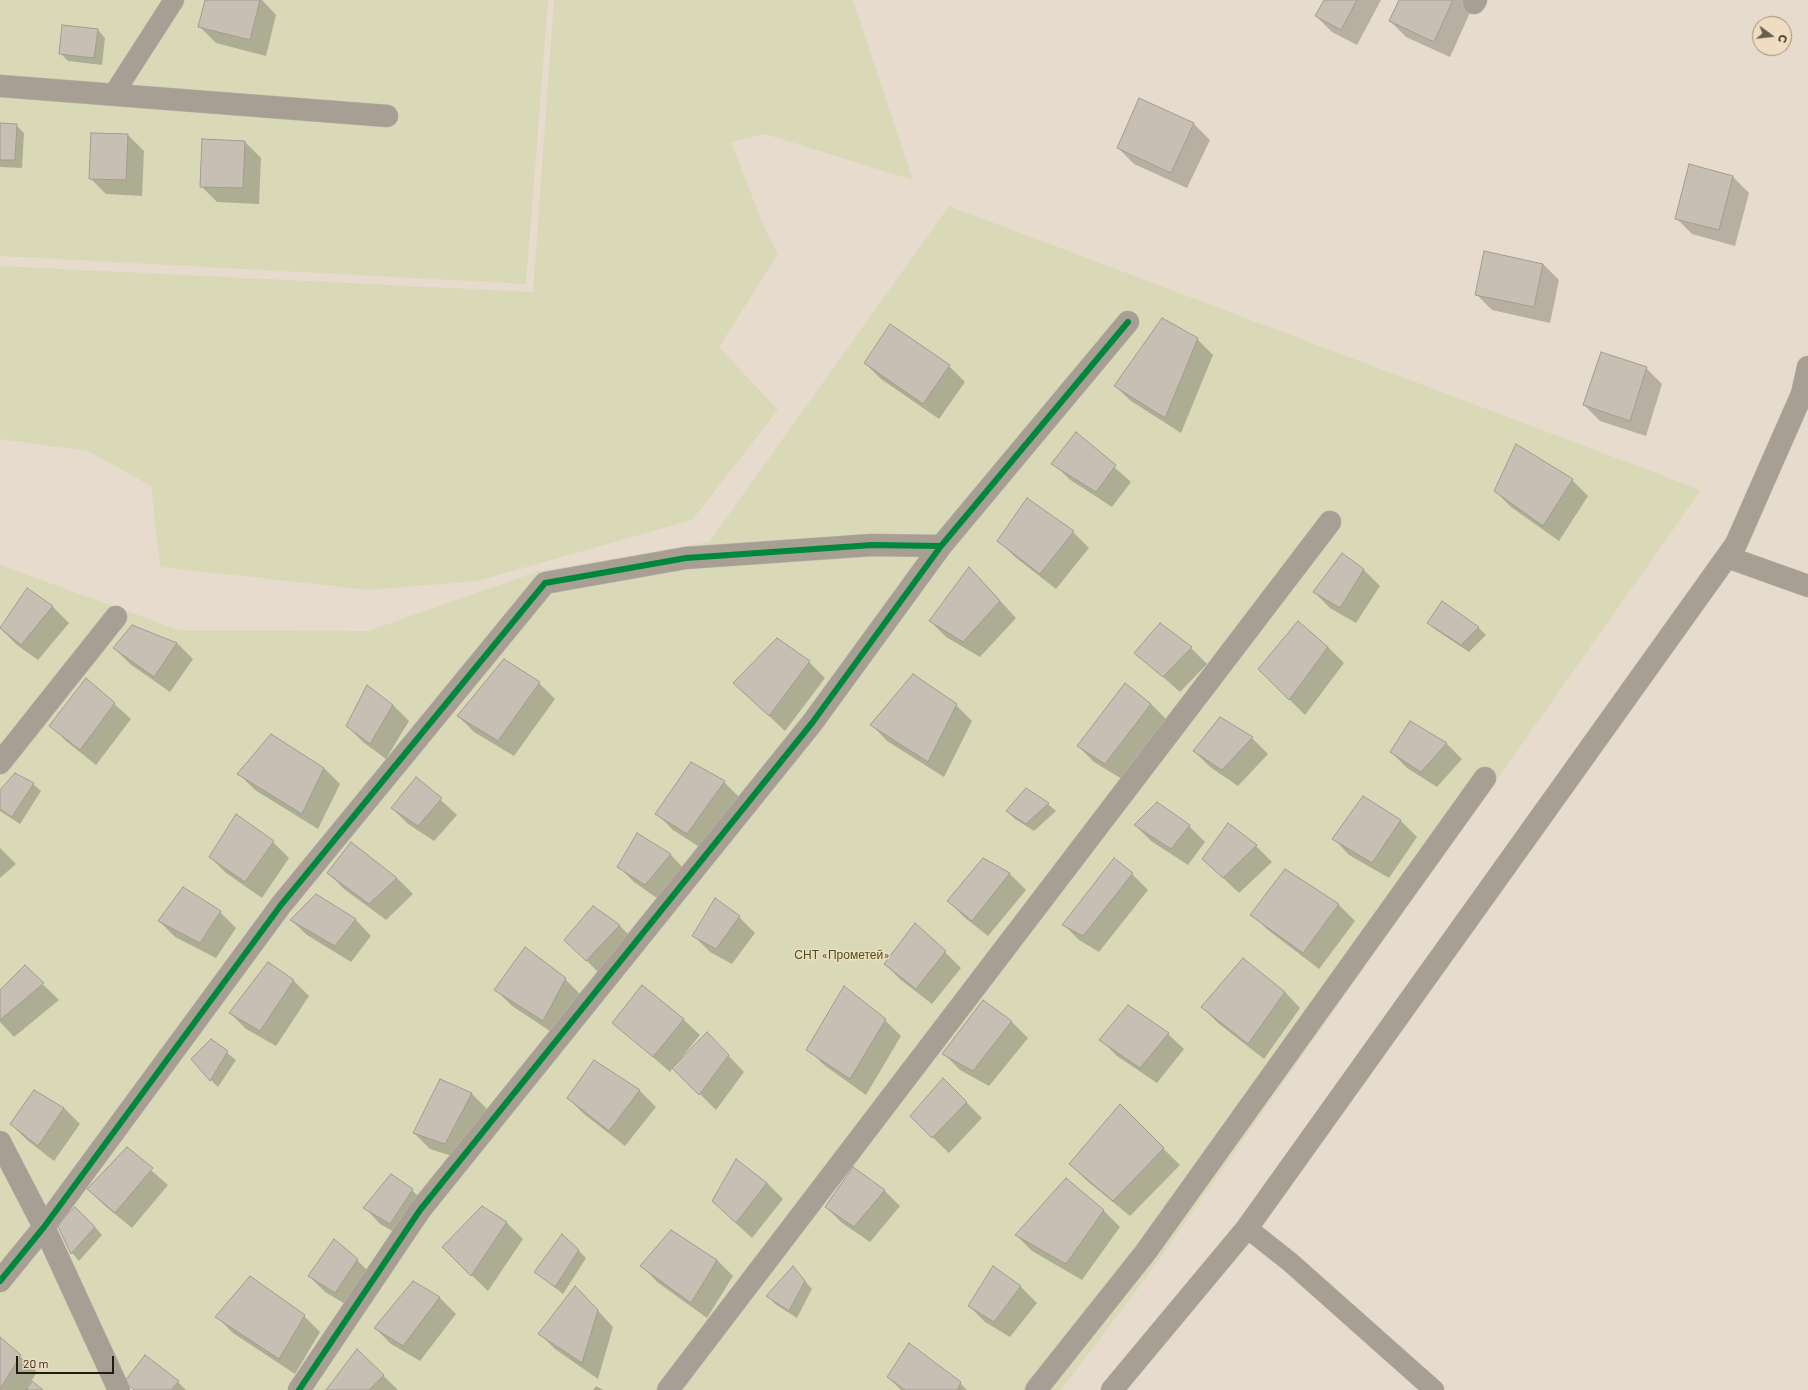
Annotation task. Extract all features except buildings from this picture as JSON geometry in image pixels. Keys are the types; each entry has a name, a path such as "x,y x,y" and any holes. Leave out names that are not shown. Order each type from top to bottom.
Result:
{"street":[{"path":"0,86 387,116"},
{"path":"298,1390 420,1210 812,723 941,546 1128,322"},
{"path":"1112,1390 1247,1228 1736,544 1802,394 1808,367"},
{"path":"668,1390 1330,522"},
{"path":"0,1281 44,1227 280,905 545,583 686,558 872,546 941,546"},
{"path":"1727,557 1808,586"},
{"path":"0,763 116,617"},
{"path":"1036,1390 1145,1253 1485,778"},
{"path":"0,1142 44,1227 119,1390"}],"lane":[{"path":"113,95 174,0"},
{"path":"1247,1228 1290,1262 1434,1390"}],"green space":[{"path":"0,0 548,0 526,284 0,256"},
{"path":"554,0 853,0 913,180 765,134 731,142 762,222 778,254 719,347 778,410 692,520 477,581 369,590 160,567 151,486 88,451 0,439 0,266 533,292"},
{"name":"СНТ «Прометей»","path":"949,206 1701,490 1145,1279 1061,1390 0,1390 0,565 179,630 368,631 536,572 709,542"}],"cycle path":[{"path":"299,1390 420,1210 812,723 941,546 1128,322"},
{"path":"0,1281 44,1227 281,905 545,583 686,558 872,545 941,546"}]}
